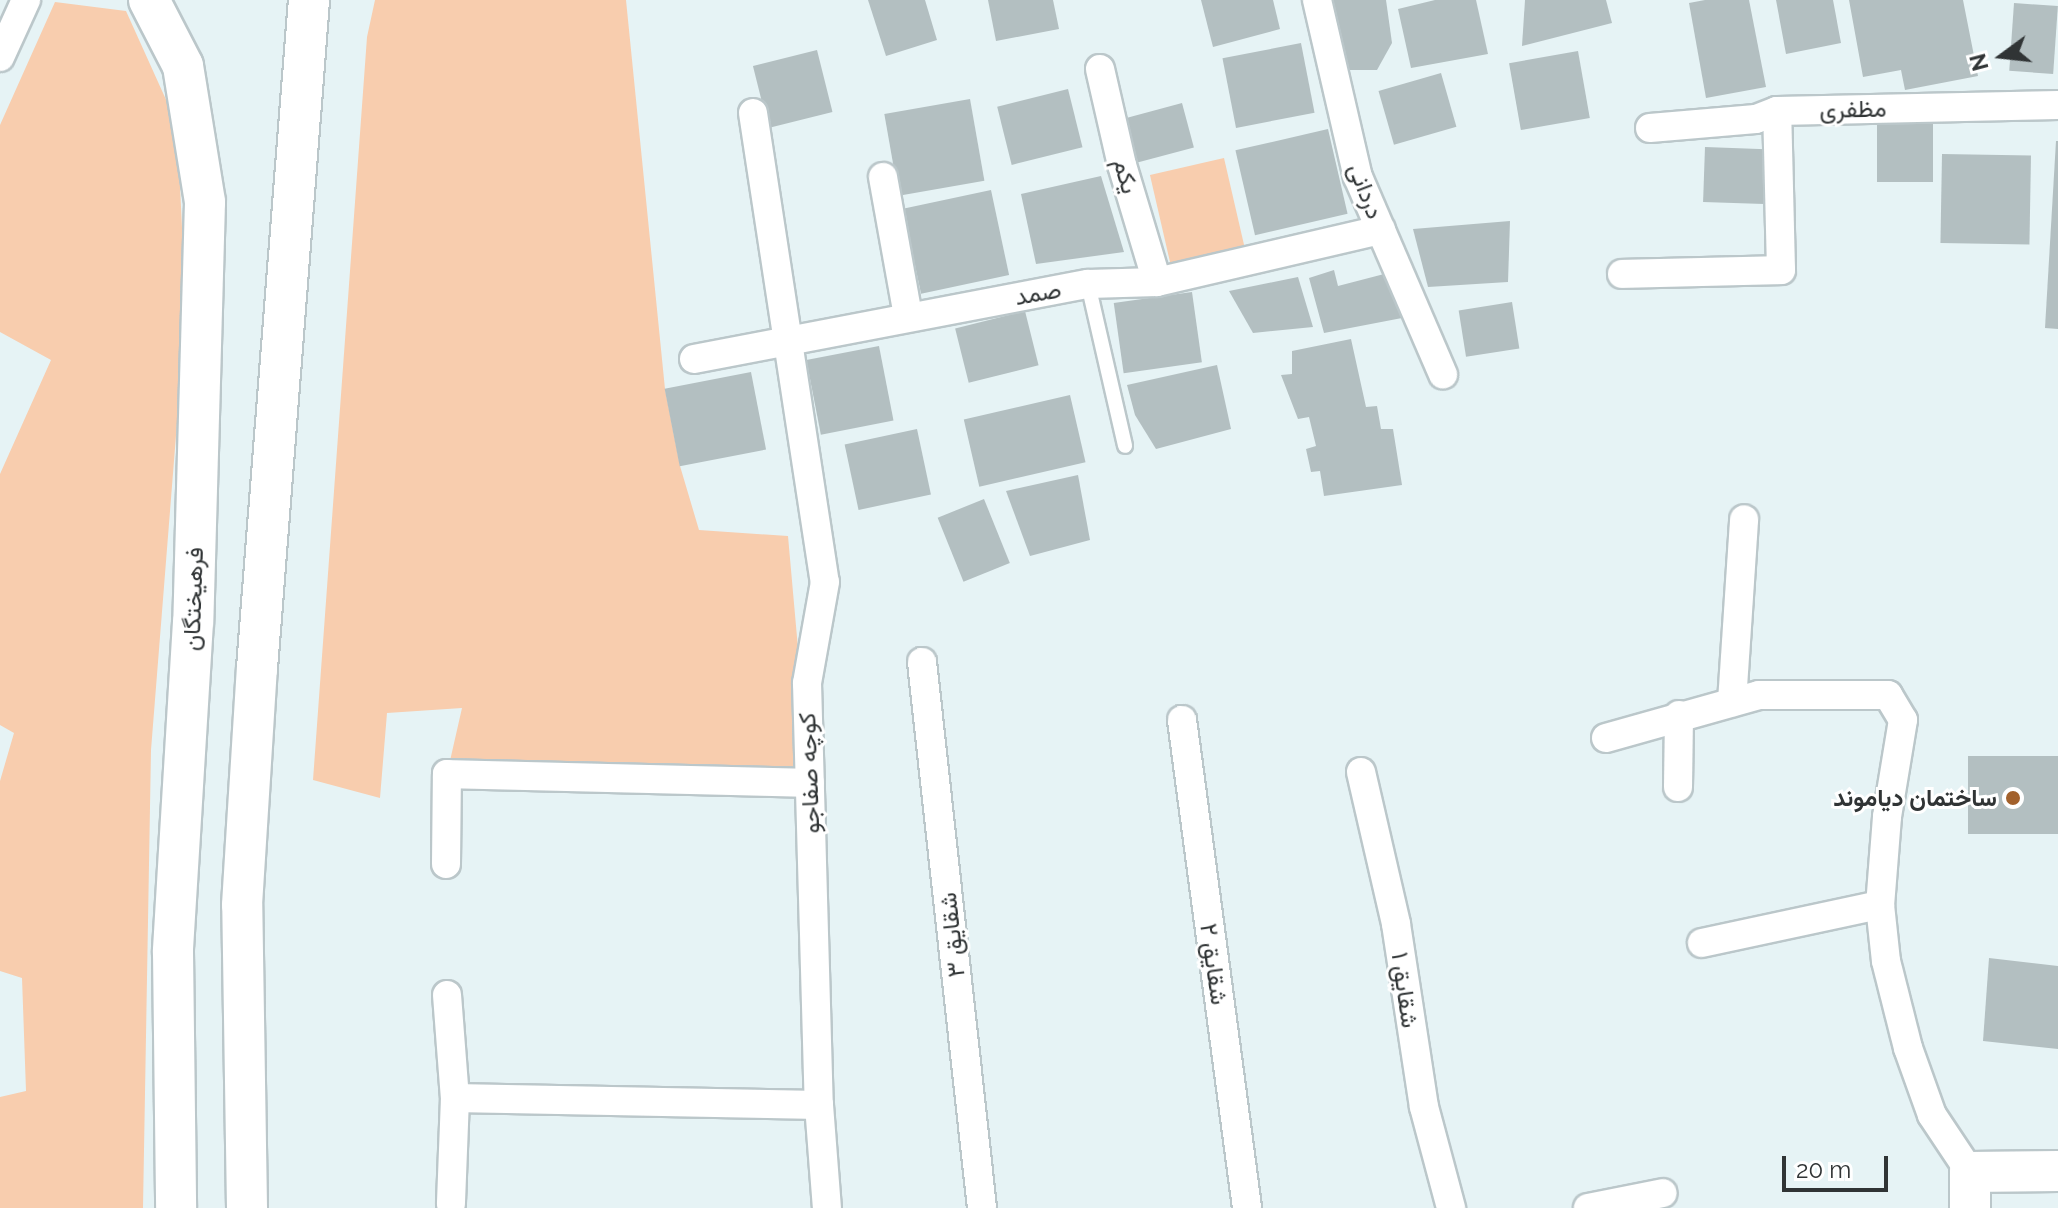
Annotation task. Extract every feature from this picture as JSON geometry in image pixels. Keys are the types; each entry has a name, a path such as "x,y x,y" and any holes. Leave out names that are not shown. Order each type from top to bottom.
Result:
{"street":[{"path":"0,57 26,0"},
{"name":"فرهیختگان","path":"149,0 183,66 205,202 193,622 173,952 176,1208"},
{"path":"247,1208 242,905 309,0"},
{"name":"دردانی","path":"1317,0 1358,177 1443,374"},
{"name":"یکم","path":"1100,69 1118,151 1157,282"},
{"name":"مظفری","path":"1650,128 1756,119 1777,111 2058,105"},
{"path":"1622,274 1781,270 1777,111"},
{"name":"کوچه صفاجو","path":"753,113 825,582 807,683 819,1105 827,1208"},
{"path":"883,177 908,316"},
{"name":"صمد","path":"694,359 1088,284 1157,282 1381,230"},
{"path":"1732,702 1744,519"},
{"name":"شقایق ۳","path":"922,662 982,1208"},
{"path":"1606,738 1759,695 1888,695 1903,720 1887,817 1880,905 1886,961 1908,1048 1932,1115 1970,1190 2058,1171"},
{"path":"1678,787 1679,715"},
{"name":"شقایق ۲","path":"1182,720 1247,1208"},
{"name":"شقایق ۱","path":"1361,772 1396,924 1424,1107 1451,1208"},
{"path":"446,864 447,774 810,783"},
{"path":"1702,943 1880,905"},
{"path":"447,995 455,1098 451,1204"},
{"path":"455,1098 819,1105"},
{"path":"1588,1208 1663,1193"}],"lane":[{"path":"1088,284 1125,446"}],"shaded area":[{"path":"375,0 626,0 665,389 680,466 699,530 788,536 810,783 447,774 462,708 387,713 380,798 313,780 367,37"},
{"path":"55,2 126,11 177,124 186,310 151,750 143,1208 0,1208 0,1097 26,1091 22,978 0,971 0,781 14,733 0,725 0,474 51,360 0,332 0,125"},
{"path":"1224,158 1244,247 1170,264 1150,175"}],"building":[{"path":"868,0 925,0 937,40 886,56"},
{"path":"988,0 1053,0 1059,29 996,41"},
{"path":"1201,0 1273,0 1280,29 1213,47"},
{"path":"1332,0 1386,0 1392,43 1377,70 1349,70"},
{"path":"1435,0 1476,0 1488,54 1411,68 1398,9"},
{"path":"1525,0 1606,0 1612,23 1522,46"},
{"path":"1749,0 1766,87 1706,98 1689,3"},
{"path":"1776,0 1833,0 1841,43 1786,54"},
{"path":"1849,0 1963,0 1978,76 1905,90 1901,70 1863,77"},
{"path":"2014,3 2058,6 2053,74 2009,71"},
{"path":"1301,43 1315,113 1236,128 1222,58"},
{"path":"817,50 832,112 768,128 753,66"},
{"path":"1578,51 1590,118 1521,130 1509,63"},
{"path":"1441,73 1456,127 1394,145 1379,91"},
{"path":"1068,89 1083,147 1012,165 997,107"},
{"path":"970,99 984,181 899,196 884,114"},
{"path":"1182,103 1194,147 1123,166 1111,122"},
{"path":"1877,123 1933,123 1933,182 1877,182"},
{"path":"1328,129 1348,214 1255,235 1235,150"},
{"path":"2058,141 2058,329 2045,328"},
{"path":"1705,147 1766,149 1764,204 1703,202"},
{"path":"1942,154 2031,156 2029,245 1940,243"},
{"path":"1101,176 1124,252 1036,264 1021,194"},
{"path":"991,190 1009,275 921,294 903,209"},
{"path":"1510,221 1508,282 1428,287 1413,229"},
{"path":"1334,270 1338,286 1388,273 1402,318 1324,333 1309,278"},
{"path":"1298,277 1313,327 1253,333 1229,291"},
{"path":"1192,292 1202,362 1124,373 1114,303"},
{"path":"1512,302 1519,348 1466,357 1459,310"},
{"path":"1025,311 1039,365 969,383 955,328"},
{"path":"1351,339 1366,407 1377,406 1381,429 1393,429 1402,485 1324,496 1320,471 1311,472 1306,449 1316,446 1309,417 1298,419 1281,375 1292,374 1292,351"},
{"path":"879,346 894,421 821,435 806,360"},
{"path":"1217,365 1231,429 1156,449 1135,415 1127,385"},
{"path":"751,372 766,450 680,466 665,389"},
{"path":"1070,395 1086,462 979,487 964,420"},
{"path":"917,429 931,495 859,510 845,444"},
{"path":"1078,475 1090,540 1030,556 1006,491"},
{"path":"984,499 1010,563 963,582 938,518"},
{"name":"ساختمان دیاموند","path":"1968,756 2058,756 2058,834 1968,834"},
{"path":"1989,958 2058,966 2058,1049 1983,1041"}],"place":[{"name":"ساختمان دیاموند","path":"2013,798"}]}
